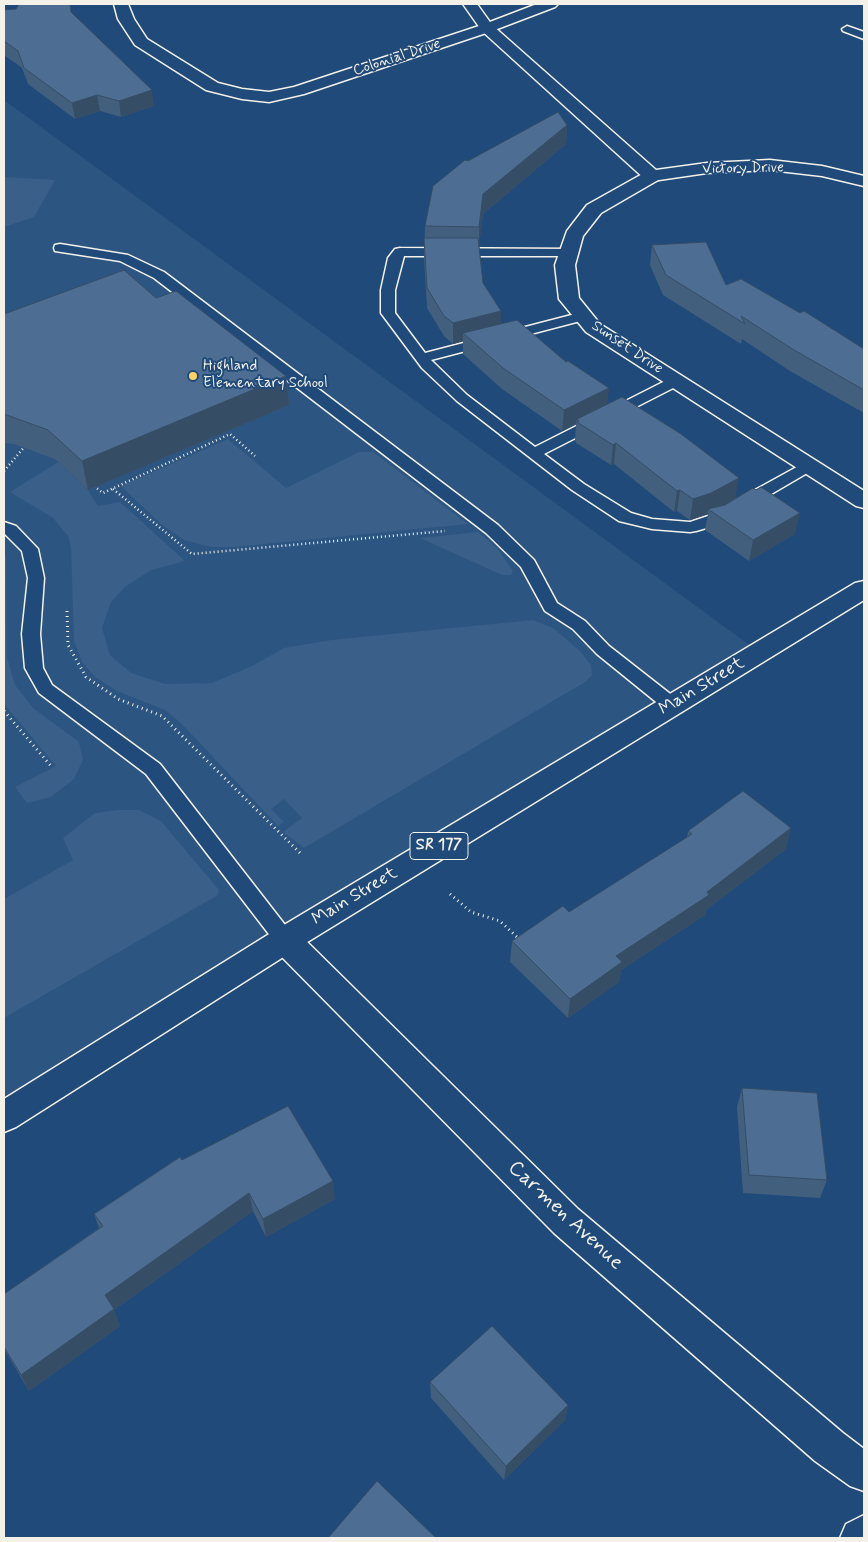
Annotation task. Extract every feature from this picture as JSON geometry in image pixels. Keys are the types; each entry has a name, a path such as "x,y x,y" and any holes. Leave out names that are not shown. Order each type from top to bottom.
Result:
{"street":[{"name":"Colonial Drive","path":"121,4 126,19 141,42 212,87 242,94 269,97 298,91 487,28 550,4"},
{"path":"470,4 487,28 652,176"},
{"name":"Victory Drive","path":"652,176 707,168 770,165 822,171 864,181"},
{"name":"Sunset Drive","path":"652,176 594,209 574,235 565,265 569,300 594,328 864,501"},
{"name":"Main Street","path":"4,1117 285,940 864,589"},
{"name":"Carmen Avenue","path":"285,940 566,1221 829,1447 864,1472"},
{"path":"860,1538 864,1535"}],"lane":[{"path":"847,29 864,36"},
{"path":"60,248 123,258 159,275 492,529 528,564 551,607 580,625 603,650 672,705"},
{"path":"568,252 400,252 395,258 388,290 388,314 422,358 462,398 578,487 625,517 652,524 690,527 714,520 808,466"},
{"path":"422,358 582,316"},
{"path":"534,453 676,381"},
{"path":"4,527 10,530 30,549 36,578 31,634 34,668 45,689 153,769 285,940"}],"path":[{"path":"88,481 103,494 230,434 255,456"},
{"path":"4,471 27,443"},
{"path":"113,489 192,554 450,530"},
{"path":"67,609 68,645 86,677 118,699 162,716 301,854"},
{"path":"4,711 51,766"},
{"path":"450,894 472,912 500,920 523,943"}],"shaded area":[{"name":"Highland Elementary School","path":"4,100 759,652 285,940 4,1117"},
{"path":"4,177 55,180 34,217 4,227"},
{"path":"228,439 286,488 359,452 373,452 468,524 234,547 211,547 184,540 162,525 121,486"},
{"path":"58,462 88,490 98,506 120,502 185,561 151,570 125,587 111,602 102,628 110,655 131,673 165,684 212,683 252,666 284,648 331,640 533,620 553,628 580,651 591,665 592,675 585,682 304,848 283,832 302,818 284,799 271,809 284,822 278,826 181,723 165,710 117,691 95,677 82,662 74,641 71,547 68,536 53,518 10,492"},
{"path":"478,532 497,548 513,571 511,575 502,575 420,538"},
{"path":"4,553 6,556 7,657 15,685 33,708 79,742 83,760 74,779 51,797 27,803 15,787 56,766 4,704"},
{"path":"139,810 161,821 219,890 218,895 4,1018 4,899 73,860 63,838 95,813"}],"building":[{"path":"19,4 70,4 71,12 152,90 119,101 97,95 72,103 24,68 18,51 4,41 4,10 16,9"},
{"path":"558,112 567,125 483,194 479,227 425,226 433,186 465,160 468,161"},
{"path":"424,238 478,238 483,283 501,311 453,323 444,316 427,288"},
{"path":"706,242 726,285 741,279 800,313 804,311 864,349 864,390 794,350 741,316 745,324 666,275 652,245"},
{"path":"124,270 156,298 176,291 286,376 82,461 48,430 4,414 4,314"},
{"path":"517,320 566,362 568,361 609,388 564,410 503,368 463,333"},
{"path":"622,397 681,434 739,478 711,493 693,499 680,490 677,491 616,443 613,445 577,422 579,421 577,419"},
{"path":"761,487 800,513 753,540 708,509 725,505 753,488 756,490"},
{"path":"743,791 791,828 707,892 709,895 616,956 622,962 570,999 512,941 563,906 569,912 692,834 688,831"},
{"path":"742,1088 817,1093 827,1180 749,1175"},
{"path":"288,1106 333,1181 263,1219 249,1193 105,1295 114,1309 21,1375 4,1347 4,1294 103,1226 94,1214 180,1157 182,1160"},
{"path":"492,1326 568,1405 506,1466 430,1382"},
{"path":"377,1481 436,1538 328,1538"}],"place":[{"name":"Highland Elementary School","path":"193,376"}]}
